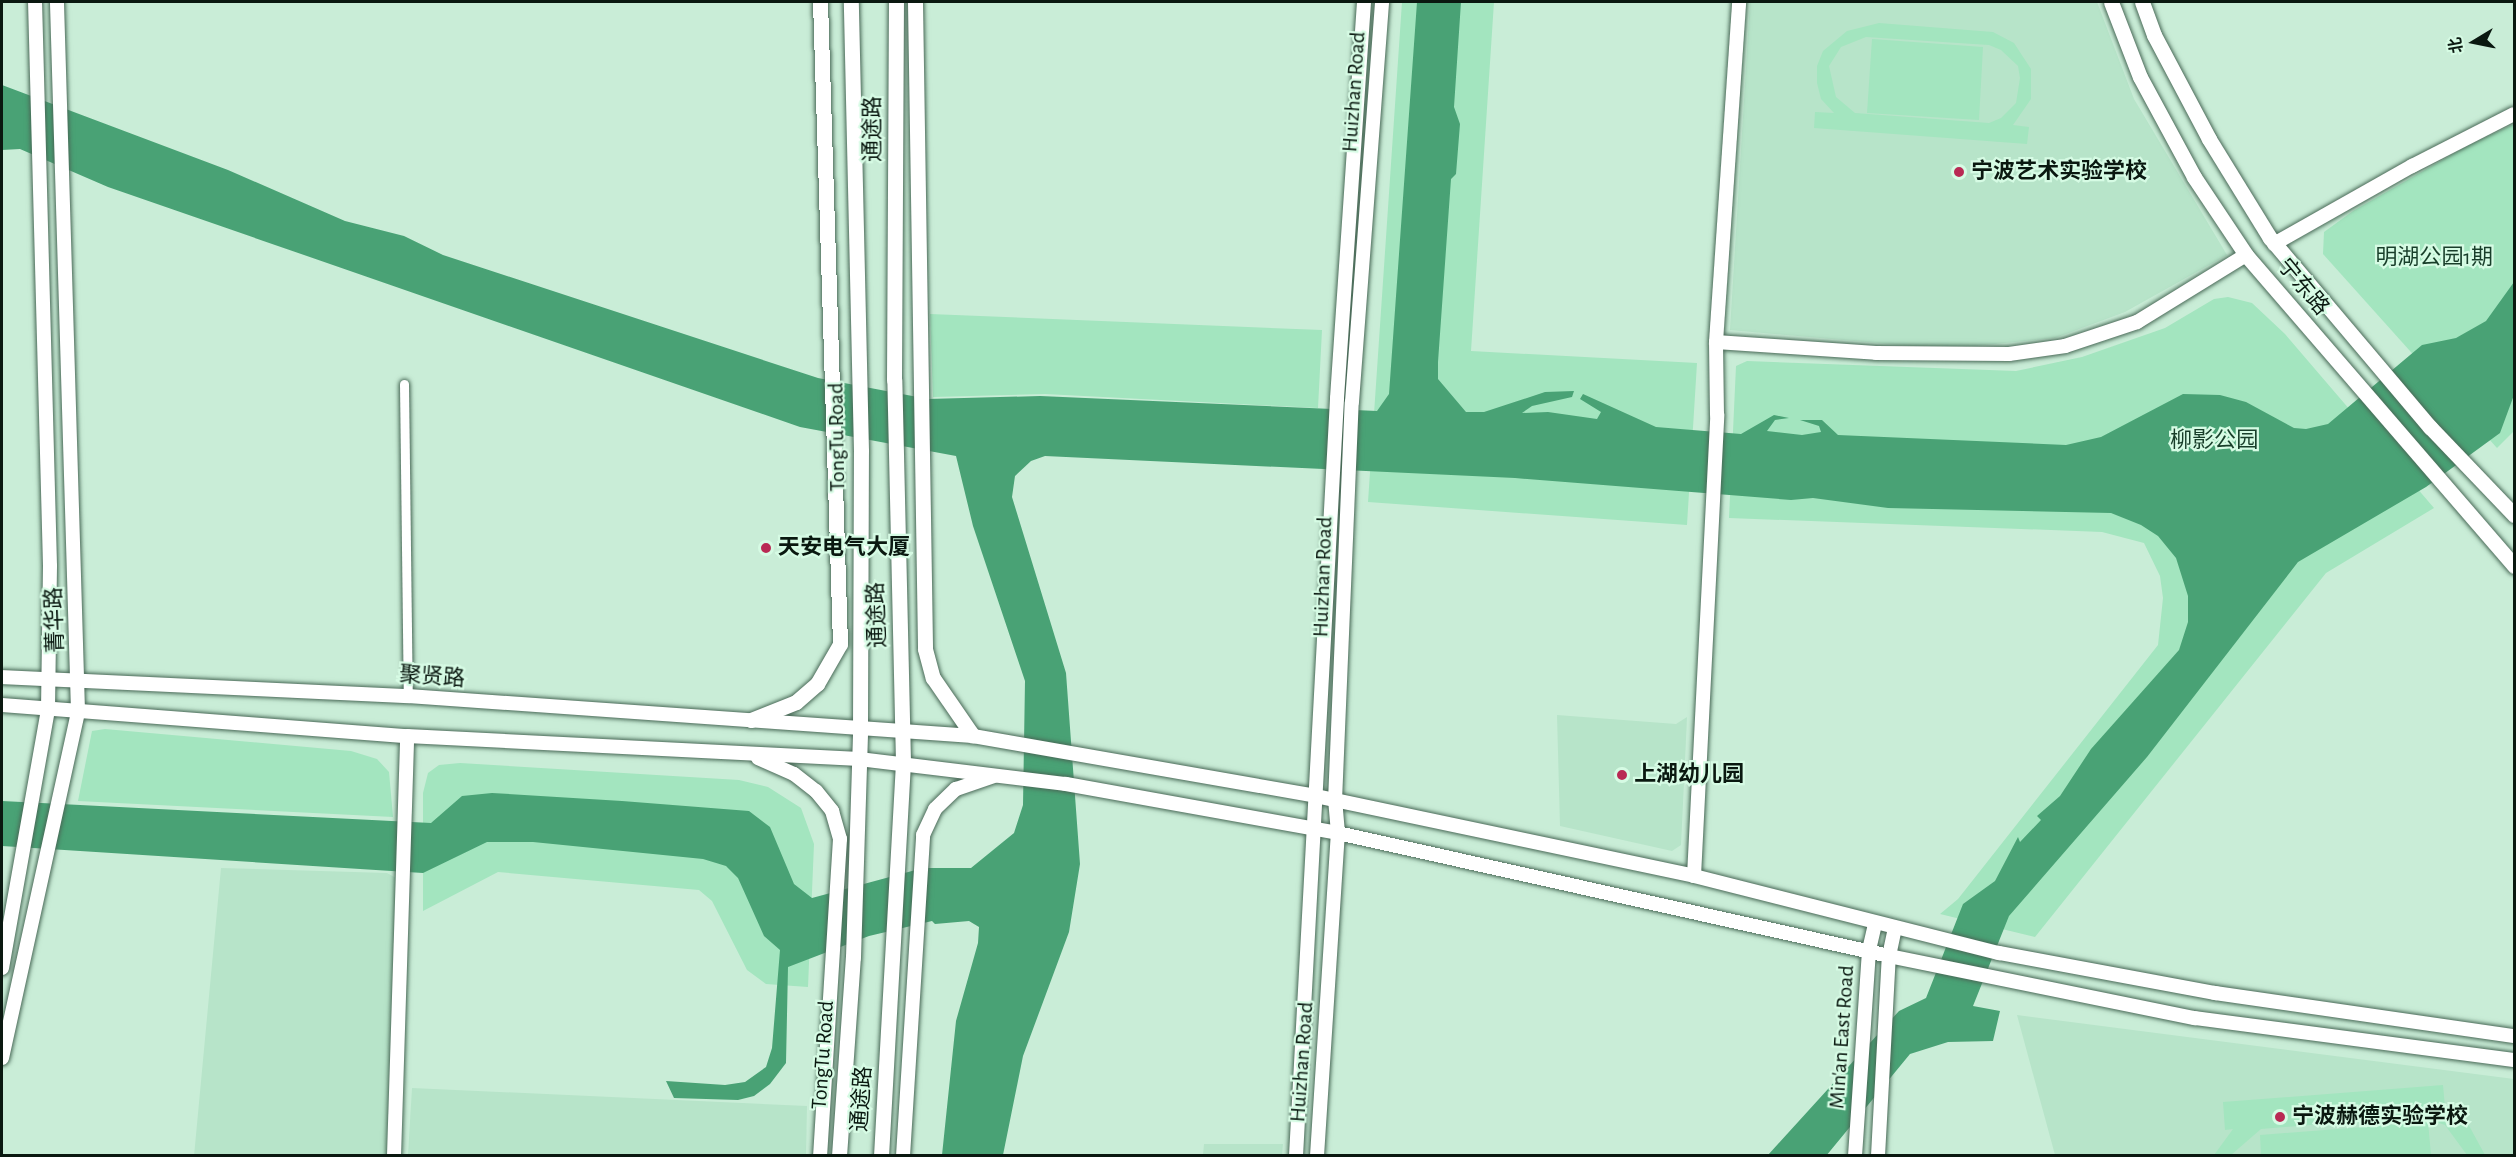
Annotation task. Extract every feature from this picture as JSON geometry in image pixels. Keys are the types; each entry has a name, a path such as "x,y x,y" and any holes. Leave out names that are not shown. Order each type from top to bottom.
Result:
{"main road":[{"path":"751,720 803,696 817,684 840,644 820,2"},
{"name":"TongTu Road","path":"839,1155 853,957 860,728 861,451 851,2"},
{"name":"通途路","path":"881,1155 895,947 903,762 894,380 896,2"},
{"path":"915,2 920,459 925,649 933,678 973,736"},
{"name":"宁东路","path":"2111,2 2140,78 2194,177 2246,255 2308,329 2491,536 2514,566"},
{"name":"宁东路","path":"2142,2 2154,35 2209,139 2274,244 2333,316 2430,427 2514,515"}],"street":[{"path":"2,968 48,709 50,679 50,566 35,2"},
{"name":"菁华路","path":"2,1058 78,711 57,2"},
{"name":"Huizhan Road","path":"1296,1155 1332,479 1364,2"},
{"name":"Huizhan Road","path":"1317,1155 1338,833 1335,801 1352,402 1382,2"},
{"path":"1694,876 1717,415 1716,342 1739,2"},
{"path":"2274,244 2412,166 2514,114"},
{"path":"1716,342 1898,353 2009,354 2065,346 2137,322 2246,255"},
{"path":"404,384 408,696"},
{"name":"聚贤路","path":"2,677 408,696 903,730 973,736 1065,749 1316,796 1694,876 1999,954 2238,997 2514,1036"},
{"path":"2,705 407,736 903,762 1066,784 1338,833 1889,956 2195,1018 2514,1060"},
{"path":"394,1155 407,736"},
{"path":"741,753 794,774 816,791 832,811 840,839 820,1155"},
{"path":"903,1155 923,836 935,809 956,789 997,775"},
{"name":"Min'an East Road","path":"1855,1155 1869,950 1875,923"},
{"name":"Min'an East Road","path":"1878,1155 1889,956 1895,927"}],"shaded area":[{"path":"1417,2 1461,2 1454,107 1460,124 1456,174 1451,179 1438,379 1466,412 1484,412 1545,392 1574,391 1572,397 1532,406 1522,413 1548,412 1597,419 1601,412 1580,399 1583,394 1656,427 1741,434 1774,415 1789,418 1775,420 1767,431 1802,435 1821,432 1819,426 1800,420 1822,420 1838,435 2066,445 2101,437 2183,394 2220,395 2246,402 2294,428 2306,429 2328,424 2422,345 2456,338 2486,321 2514,282 2514,395 2500,433 2426,487 2298,562 2147,757 2009,916 1973,1006 2000,1011 1993,1041 1948,1042 1910,1054 1826,1156 1768,1155 1899,1011 1926,998 1963,904 1995,881 2018,837 2020,842 2041,820 2037,816 2060,796 2091,749 2179,650 2188,622 2188,596 2176,558 2158,536 2141,525 2111,513 1888,508 1813,498 1791,500 1515,478 1045,456 1031,461 1015,476 1012,497 1066,673 1080,864 1069,932 1023,1056 1003,1155 942,1155 956,1021 978,943 979,927 969,921 935,924 932,921 869,936 788,967 786,1063 770,1084 754,1096 738,1100 674,1098 666,1081 725,1085 745,1082 766,1067 772,1048 780,950 764,936 738,878 726,866 703,859 533,842 487,842 423,873 2,846 2,801 431,823 462,796 492,793 622,801 749,811 770,827 794,884 812,898 923,868 971,868 1014,833 1023,805 1025,681 973,526 956,456 800,427 108,187 20,149 2,150 2,85 228,170 345,221 404,236 443,255 818,378 928,399 1040,396 1377,411 1389,394"},
{"name":"宁波艺术实验学校","path":"1750,2 2097,2 2134,99 2227,255 2125,312 2055,338 1946,349 1730,330"},
{"name":"上湖幼儿园","path":"1557,715 1676,724 1687,717 1681,845 1672,851 1560,826"},
{"path":"221,868 387,873 396,878 388,1155 194,1156"},
{"name":"宁波赫德实验学校","path":"2017,1015 2514,1079 2514,1155 2055,1155"},
{"path":"412,1088 807,1106 806,1155 408,1155"},
{"path":"1204,1144 1283,1144 1282,1155 1203,1155"}],"green space":[{"path":"1402,2 1494,2 1471,351 1697,363 1687,525 1368,502"},
{"path":"1879,23 1993,32 2014,43 2031,69 2031,99 2013,125 2029,127 2027,144 1814,128 1815,112 1834,113 1821,99 1817,83 1817,66 1823,51 1847,31","holes":["1866,37 1989,45 2001,50 2018,66 2020,78 2016,103 2001,118 1989,123 1855,113 1836,97 1829,66 1841,47"]},
{"path":"1872,39 1983,47 1979,120 1867,113"},
{"name":"明湖公园1期","path":"2514,124 2514,431 2497,448 2323,254 2324,232 2353,211 2467,146"},
{"name":"柳影公园","path":"2228,297 2252,303 2285,334 2434,508 2326,573 2035,937 1940,914 1958,899 2158,645 2163,598 2160,576 2144,543 2102,532 1729,518 1736,366 1747,361 2016,371 2082,357 2165,328 2214,299"},
{"path":"930,314 1322,330 1318,408 1045,394 933,397"},
{"path":"105,729 351,751 377,759 389,772 393,817 78,801 92,731"},
{"path":"460,763 739,780 768,787 801,808 814,844 808,987 766,984 747,970 712,901 699,890 498,872 423,911 423,793 428,773 439,765"},
{"path":"2443,1085 2445,1107 2467,1122 2485,1155 2467,1155 2445,1125 2417,1116 2261,1129 2231,1155 2214,1155 2233,1129 2225,1130 2223,1102"},
{"path":"2428,1122 2431,1155 2261,1155 2260,1135"}],"place":[{"name":"宁波艺术实验学校","path":"1959,172"},
{"name":"天安电气大厦","path":"766,548"},
{"name":"上湖幼儿园","path":"1622,775"},
{"name":"宁波赫德实验学校","path":"2280,1117"}]}
